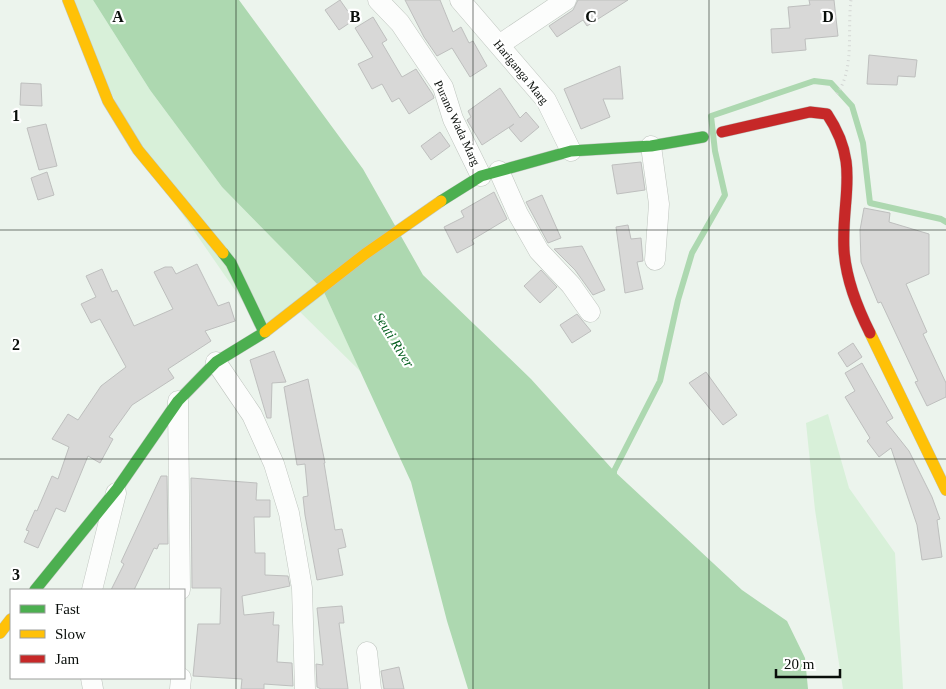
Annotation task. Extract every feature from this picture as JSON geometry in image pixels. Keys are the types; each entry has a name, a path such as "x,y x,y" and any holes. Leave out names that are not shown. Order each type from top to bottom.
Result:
{"street":[{"path":"68,0 108,102 138,150 231,264 264,332"},
{"name":"Purano Wada Marg","path":"378,0 400,24 443,88 453,119 518,214 539,251 571,285 590,312"},
{"name":"Hariganga Marg","path":"460,0 546,100 571,152"},
{"path":"499,45 566,0"},
{"path":"36,589 118,489 178,401 216,362 264,332 366,254 457,189 490,173 571,152 651,146 810,112 827,114 838,128 849,160 846,205 846,268 861,316 946,490"},
{"path":"651,146 660,204 655,260"},
{"path":"216,362 252,415 274,464 289,513 302,588 305,689"},
{"path":"178,401 180,589"},
{"path":"92,589 118,489"},
{"path":"0,633 10,620"},
{"path":"367,652 371,689"}],"path":[{"path":"844,85 848,63 851,0"}],"shaded area":[{"path":"68,0 93,0 150,90 222,187 323,290 361,372 296,308 264,332 138,150"},
{"path":"828,414 849,488 895,553 903,689 843,689 815,510 806,423"}],"water":[{"name":"Seuti River","path":"93,0 239,0 363,169 423,275 531,379 614,471 742,590 787,621 805,658 808,689 468,689 447,621 411,482 323,290 222,187 150,90"}],"building":[{"path":"340,0 354,20 339,30 325,10"},
{"path":"405,0 440,0 453,32 461,27 469,43 473,41 487,66 470,77 452,48 437,56 424,37"},
{"path":"578,0 628,0 587,26 583,20 557,37 549,26 573,10"},
{"path":"809,0 834,0 838,36 805,39 806,50 772,53 771,29 790,28 788,7 810,5"},
{"path":"373,17 387,40 382,43 402,77 416,69 433,95 434,98 409,114 399,98 392,102 382,84 372,89 358,64 373,57 355,28"},
{"path":"869,55 917,60 915,77 898,76 897,85 867,84"},
{"path":"620,66 623,99 603,99 610,117 581,129 564,89"},
{"path":"21,83 41,84 42,106 20,105"},
{"path":"500,88 520,118 526,112 539,127 521,142 509,128 514,124 482,145 467,120 471,117 468,111"},
{"path":"46,124 57,166 39,170 27,128"},
{"path":"440,132 450,146 431,160 421,146"},
{"path":"641,162 645,190 617,194 612,165"},
{"path":"47,172 54,195 38,200 31,178"},
{"path":"494,192 507,219 472,240 474,244 457,253 444,227 464,217 461,211"},
{"path":"542,195 561,238 548,243 526,202"},
{"path":"864,208 890,213 889,222 929,234 929,274 906,284 927,332 923,334 946,383 946,397 927,406 915,382 918,381 881,302 878,303 861,262 860,230"},
{"path":"628,225 631,239 641,238 643,261 637,262 643,289 625,293 616,227"},
{"path":"582,246 605,290 593,295 575,270 554,249"},
{"path":"197,264 218,306 229,302 235,321 205,331 211,341 168,369 174,378 132,405 109,437 113,439 100,463 88,456 65,512 56,508 38,548 24,542 29,531 26,530 35,510 37,511 52,476 58,479 69,447 52,439 68,414 78,420 101,386 126,367 100,319 91,323 81,304 96,297 86,276 102,269 112,292 117,290 134,326 173,309 154,272 165,267 172,267 176,274"},
{"path":"541,270 557,287 540,303 524,286"},
{"path":"577,314 591,331 572,343 560,325"},
{"path":"853,343 862,357 847,367 838,353"},
{"path":"274,351 286,382 272,383 271,418 267,418 250,360"},
{"path":"862,363 893,418 886,422 909,451 932,497 940,519 937,520 942,557 922,560 917,525 891,448 879,457 867,441 870,438 845,397 855,391 845,373"},
{"path":"706,372 737,415 723,425 689,383"},
{"path":"308,379 325,463 335,530 342,529 346,547 338,549 343,575 317,580 303,497 308,496 305,464 297,465 284,387"},
{"path":"161,476 167,476 168,544 159,544 157,549 154,548 134,589 112,589 124,564 121,562"},
{"path":"191,478 257,483 256,500 270,500 270,517 254,517 255,553 265,553 265,575 288,576 290,586 242,596 244,615 274,612 273,625 279,625 277,662 292,663 293,686 264,684 264,689 241,689 242,679 193,676 198,624 220,624 221,588 192,588"},
{"path":"342,606 344,623 339,623 348,689 321,689 317,687 316,664 323,665 317,608"},
{"path":"399,667 404,689 384,689 381,671"}],"waterway":[{"path":"614,477 614,471 660,381 678,300 692,253 725,195 715,151 711,116 814,81 831,83 852,106 863,143 870,203 941,219 946,222"}],"traffic: fast":[{"path":"441,201 481,176 571,151 651,146 703,137"},
{"path":"223,253 231,263 264,332"},
{"path":"36,589 117,489 178,401 216,362 265,332"}],"traffic: slow":[{"path":"68,0 108,101 138,150 223,253"},
{"path":"265,332 365,254 441,201"},
{"path":"870,333 946,490"},
{"path":"0,633 10,620"}],"traffic: jam":[{"path":"722,132 810,112 827,114 844,149 847,165 844,231 847,272 857,303 870,333"}]}
